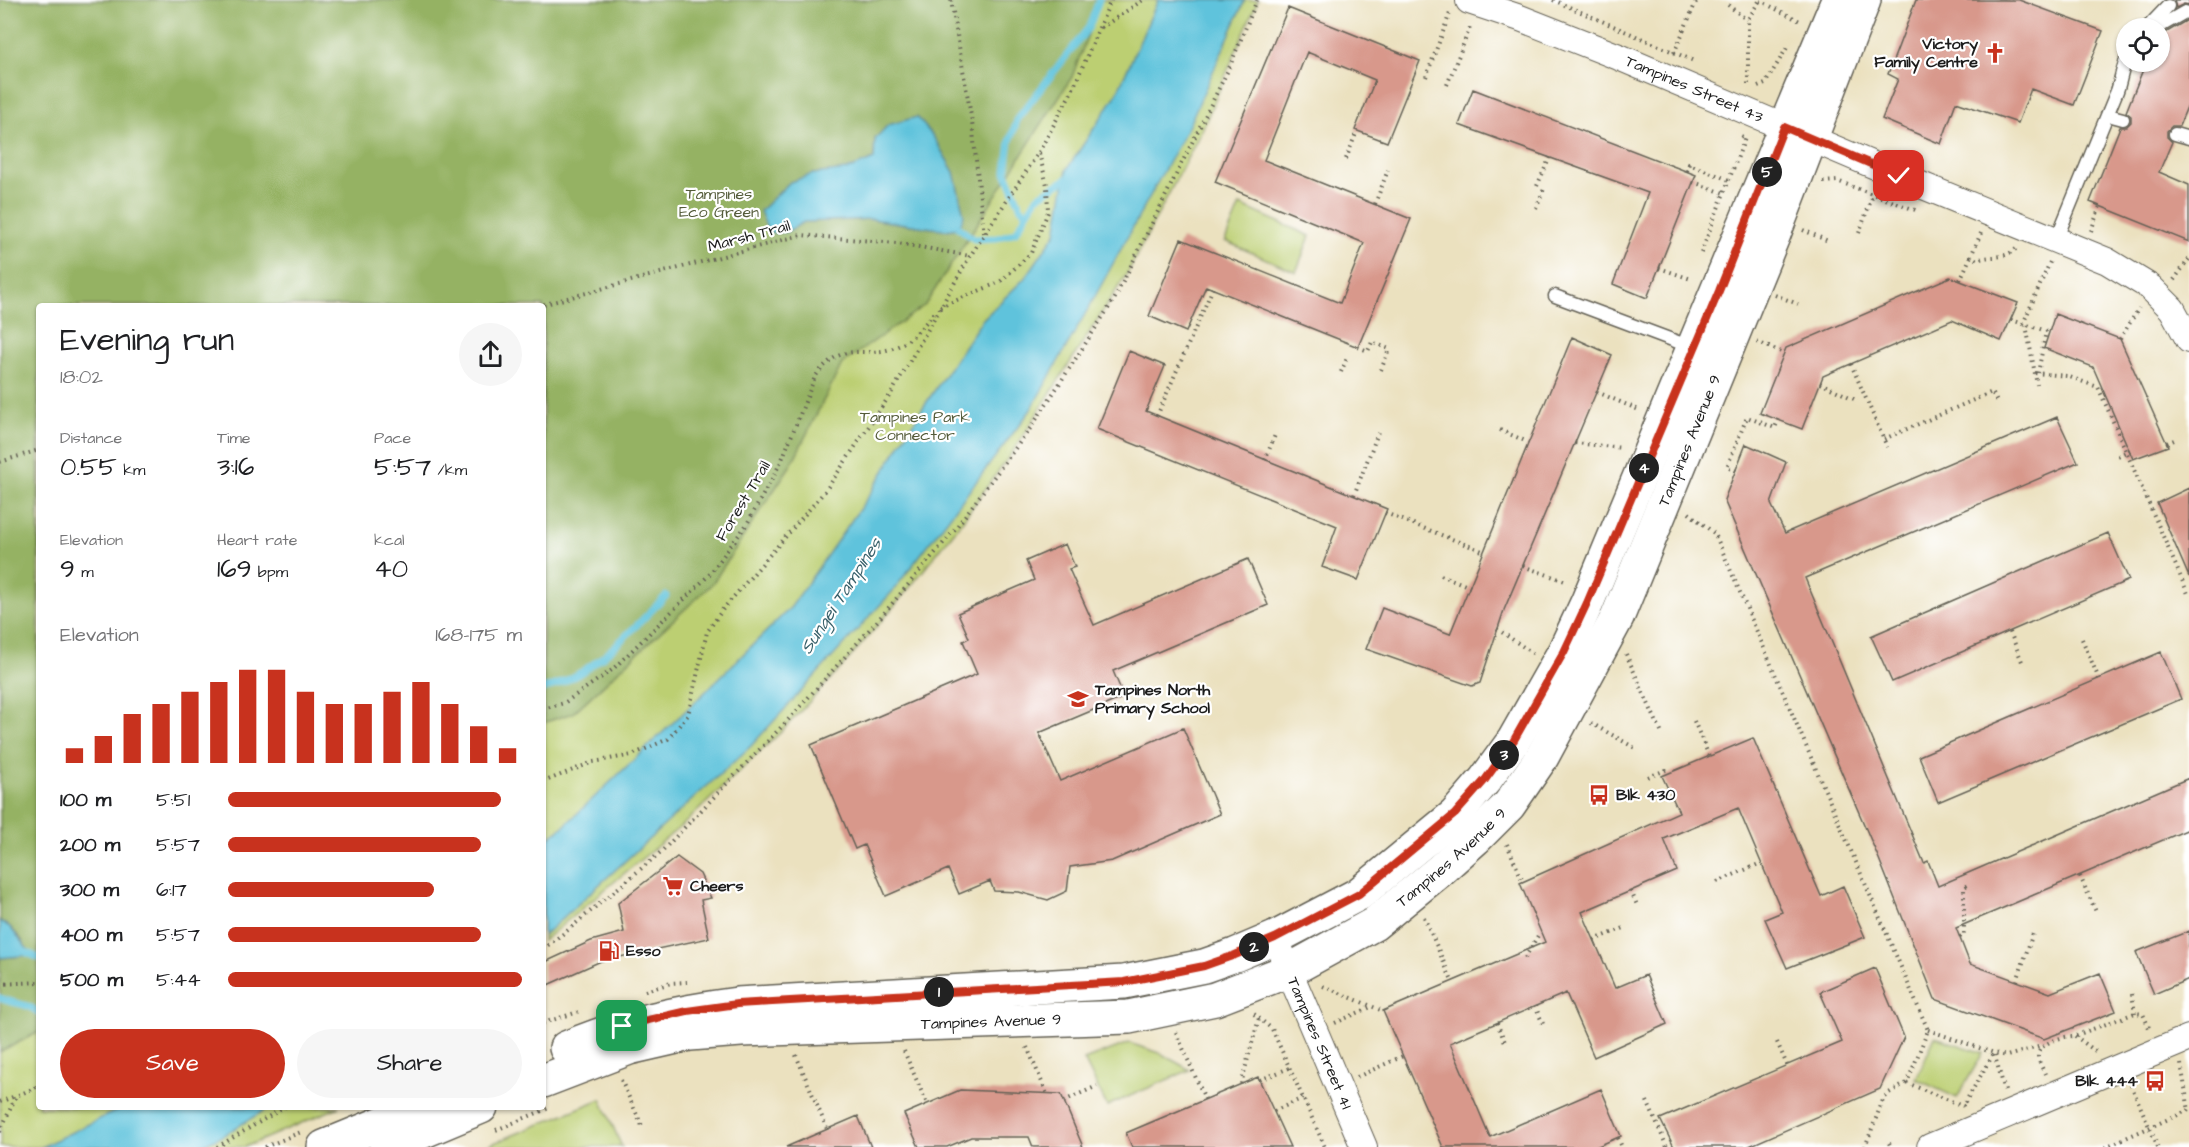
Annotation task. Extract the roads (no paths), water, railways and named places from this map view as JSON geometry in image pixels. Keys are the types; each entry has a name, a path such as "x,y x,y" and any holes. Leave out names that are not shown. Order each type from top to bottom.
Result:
{"main road":[{"name":"Tampines Avenue 9","path":"546,1056 622,1026 687,1011 737,1004 1124,982 1204,966 1267,941 1359,894 1455,814 1485,780 1514,740 1564,652 1708,353 1797,132 1838,0"},
{"name":"Tampines Avenue 9","path":"1797,132 1864,0"},
{"name":"Tampines Avenue 9","path":"547,1094 629,1048 690,1034 741,1030 1129,1017 1215,999 1282,974 1374,924 1439,872 1509,805 1542,757 1612,628 1672,486 1708,353"},
{"path":"324,1147 414,1110"},
{"path":"386,1147 485,1120"}],"street":[{"name":"Tampines Street 43","path":"1465,8 1520,18 1619,57 1899,176 2053,250 2107,261 2150,287 2172,309 2189,340"},
{"name":"Tampines Street 41","path":"1267,941 1364,1147"},
{"name":"Tampines Street 41","path":"1282,974 1345,1147"},
{"path":"1930,1147 2189,1038"},
{"path":"1956,1147 2185,1056"}],"lane":[{"path":"2157,18 2168,6"},
{"path":"2170,21 2185,12"},
{"path":"2053,250 2123,74"},
{"path":"2108,115 2123,119"},
{"path":"2175,134 2189,138"},
{"path":"1555,296 1708,353"}],"water":[{"name":"Sungei Tampines","path":"1158,0 1245,0 1189,125 1030,411 893,591 751,746 546,933 546,840 563,827 700,697 791,607 870,494 922,409 982,320 1026,277 1056,233 1067,169 1116,95"},
{"path":"917,117 933,136 954,172 964,215 959,228 946,230 871,219 804,222 786,232 769,233 760,211 790,182 813,174 847,170 874,159 875,139 888,125"},
{"path":"0,921 10,927 32,955 0,958"},
{"path":"118,1110 265,1110 224,1135 198,1147 41,1147"}],"waterway":[{"path":"1027,212 1021,208 1006,172 1010,141 1018,118 1089,27 1099,0"},
{"path":"959,228 974,239 997,238 1016,232 1037,197 1073,175"},
{"path":"546,688 578,675 594,664 666,596"},
{"path":"25,952 36,957"},
{"path":"0,998 36,1011"}],"place":[{"name":"Victory Family Centre","path":"1995,53"},
{"name":"Tampines North Primary School","path":"1078,699"},
{"name":"Blk 430","path":"1599,795"},
{"name":"Cheers","path":"673,886"},
{"name":"Esso","path":"609,951"},
{"name":"Blk 444","path":"2155,1081"}],"park label":[{"name":"Tampines Eco Green","path":"719,203"},
{"name":"Tampines Park Connector","path":"915,426"}]}
